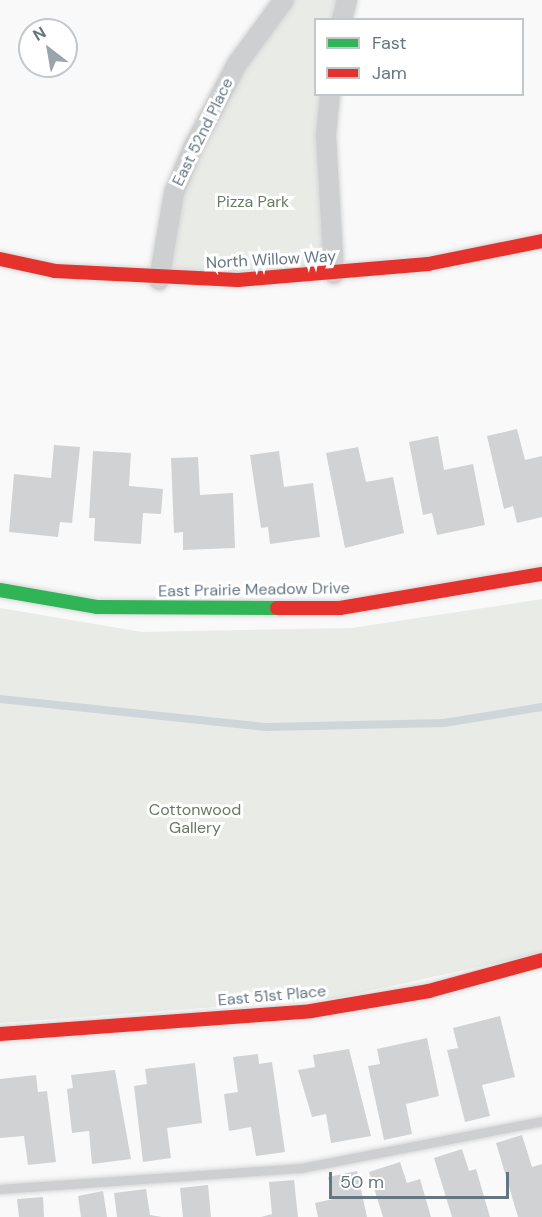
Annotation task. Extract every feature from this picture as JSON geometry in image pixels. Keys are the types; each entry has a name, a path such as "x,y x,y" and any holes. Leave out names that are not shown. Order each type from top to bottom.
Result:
{"street":[{"name":"East 52nd Place","path":"159,280 174,193 193,148 237,64 284,0"},
{"path":"342,18 346,0"},
{"path":"330,96 326,135 334,274"},
{"name":"North Willow Way","path":"0,259 55,271 159,280 334,274 428,264 542,241"},
{"name":"East Prairie Meadow Drive","path":"0,590 97,607 340,608 542,574"},
{"name":"East 51st Place","path":"0,1034 311,1011 429,992 542,960"}],"lane":[{"path":"0,1189 301,1168 542,1121"}],"green space":[{"name":"Pizza Park","path":"284,0 347,0 342,18 314,18 314,96 330,96 334,274 159,280 174,193"},
{"name":"Cottonwood Gallery","path":"542,599 542,953 336,998 0,1023 0,608 142,632 352,628"}],"building":[{"path":"517,429 525,460 542,456 542,517 517,523 513,506 504,509 487,436"},
{"path":"438,436 444,470 473,464 485,525 437,535 432,513 423,515 409,442"},
{"path":"54,445 80,447 72,523 60,522 58,537 9,532 14,474 51,478"},
{"path":"358,447 366,482 393,477 404,533 345,548 326,453"},
{"path":"93,451 131,453 129,486 163,489 161,514 143,513 141,544 94,541 95,518 89,518"},
{"path":"279,451 284,487 313,483 320,537 270,544 268,527 261,528 250,455"},
{"path":"198,457 200,495 233,493 235,548 183,550 183,532 174,533 171,458"},
{"path":"500,1016 515,1077 482,1085 490,1116 465,1122 447,1050 458,1048 453,1028"},
{"path":"427,1038 439,1096 406,1104 412,1134 384,1140 368,1066 380,1064 377,1049"},
{"path":"349,1049 371,1136 331,1143 326,1114 312,1117 298,1070 315,1067 313,1055"},
{"path":"258,1054 259,1064 272,1062 285,1152 256,1156 251,1127 229,1131 224,1094 238,1092 233,1057"},
{"path":"195,1063 202,1123 167,1128 171,1158 143,1162 134,1086 147,1084 145,1069"},
{"path":"115,1070 131,1159 92,1164 89,1131 72,1133 67,1089 73,1088 71,1075"},
{"path":"36,1075 38,1092 47,1091 56,1162 28,1165 24,1136 0,1138 0,1079"},
{"path":"522,1135 532,1167 542,1164 542,1217 518,1217 496,1143"},
{"path":"462,1149 469,1171 476,1169 490,1217 452,1217 434,1158"},
{"path":"400,1162 407,1183 420,1179 431,1217 383,1217 369,1172"},
{"path":"357,1171 367,1217 318,1217 315,1203 333,1199 328,1177"},
{"path":"294,1180 298,1217 261,1217 272,1214 269,1182"},
{"path":"208,1185 211,1217 183,1217 180,1188"},
{"path":"146,1189 150,1215 162,1217 117,1217 114,1193"},
{"path":"103,1191 107,1217 81,1217 78,1196"},
{"path":"43,1197 44,1217 19,1217 17,1199"}],"waterway":[{"path":"0,699 268,727 444,723 542,707"}],"traffic: fast":[{"path":"0,590 97,607 277,608"}],"traffic: jam":[{"path":"0,259 55,271 238,280 428,264 542,241"},
{"path":"277,608 340,608 542,574"},
{"path":"0,1034 311,1011 429,991 542,960"}]}
